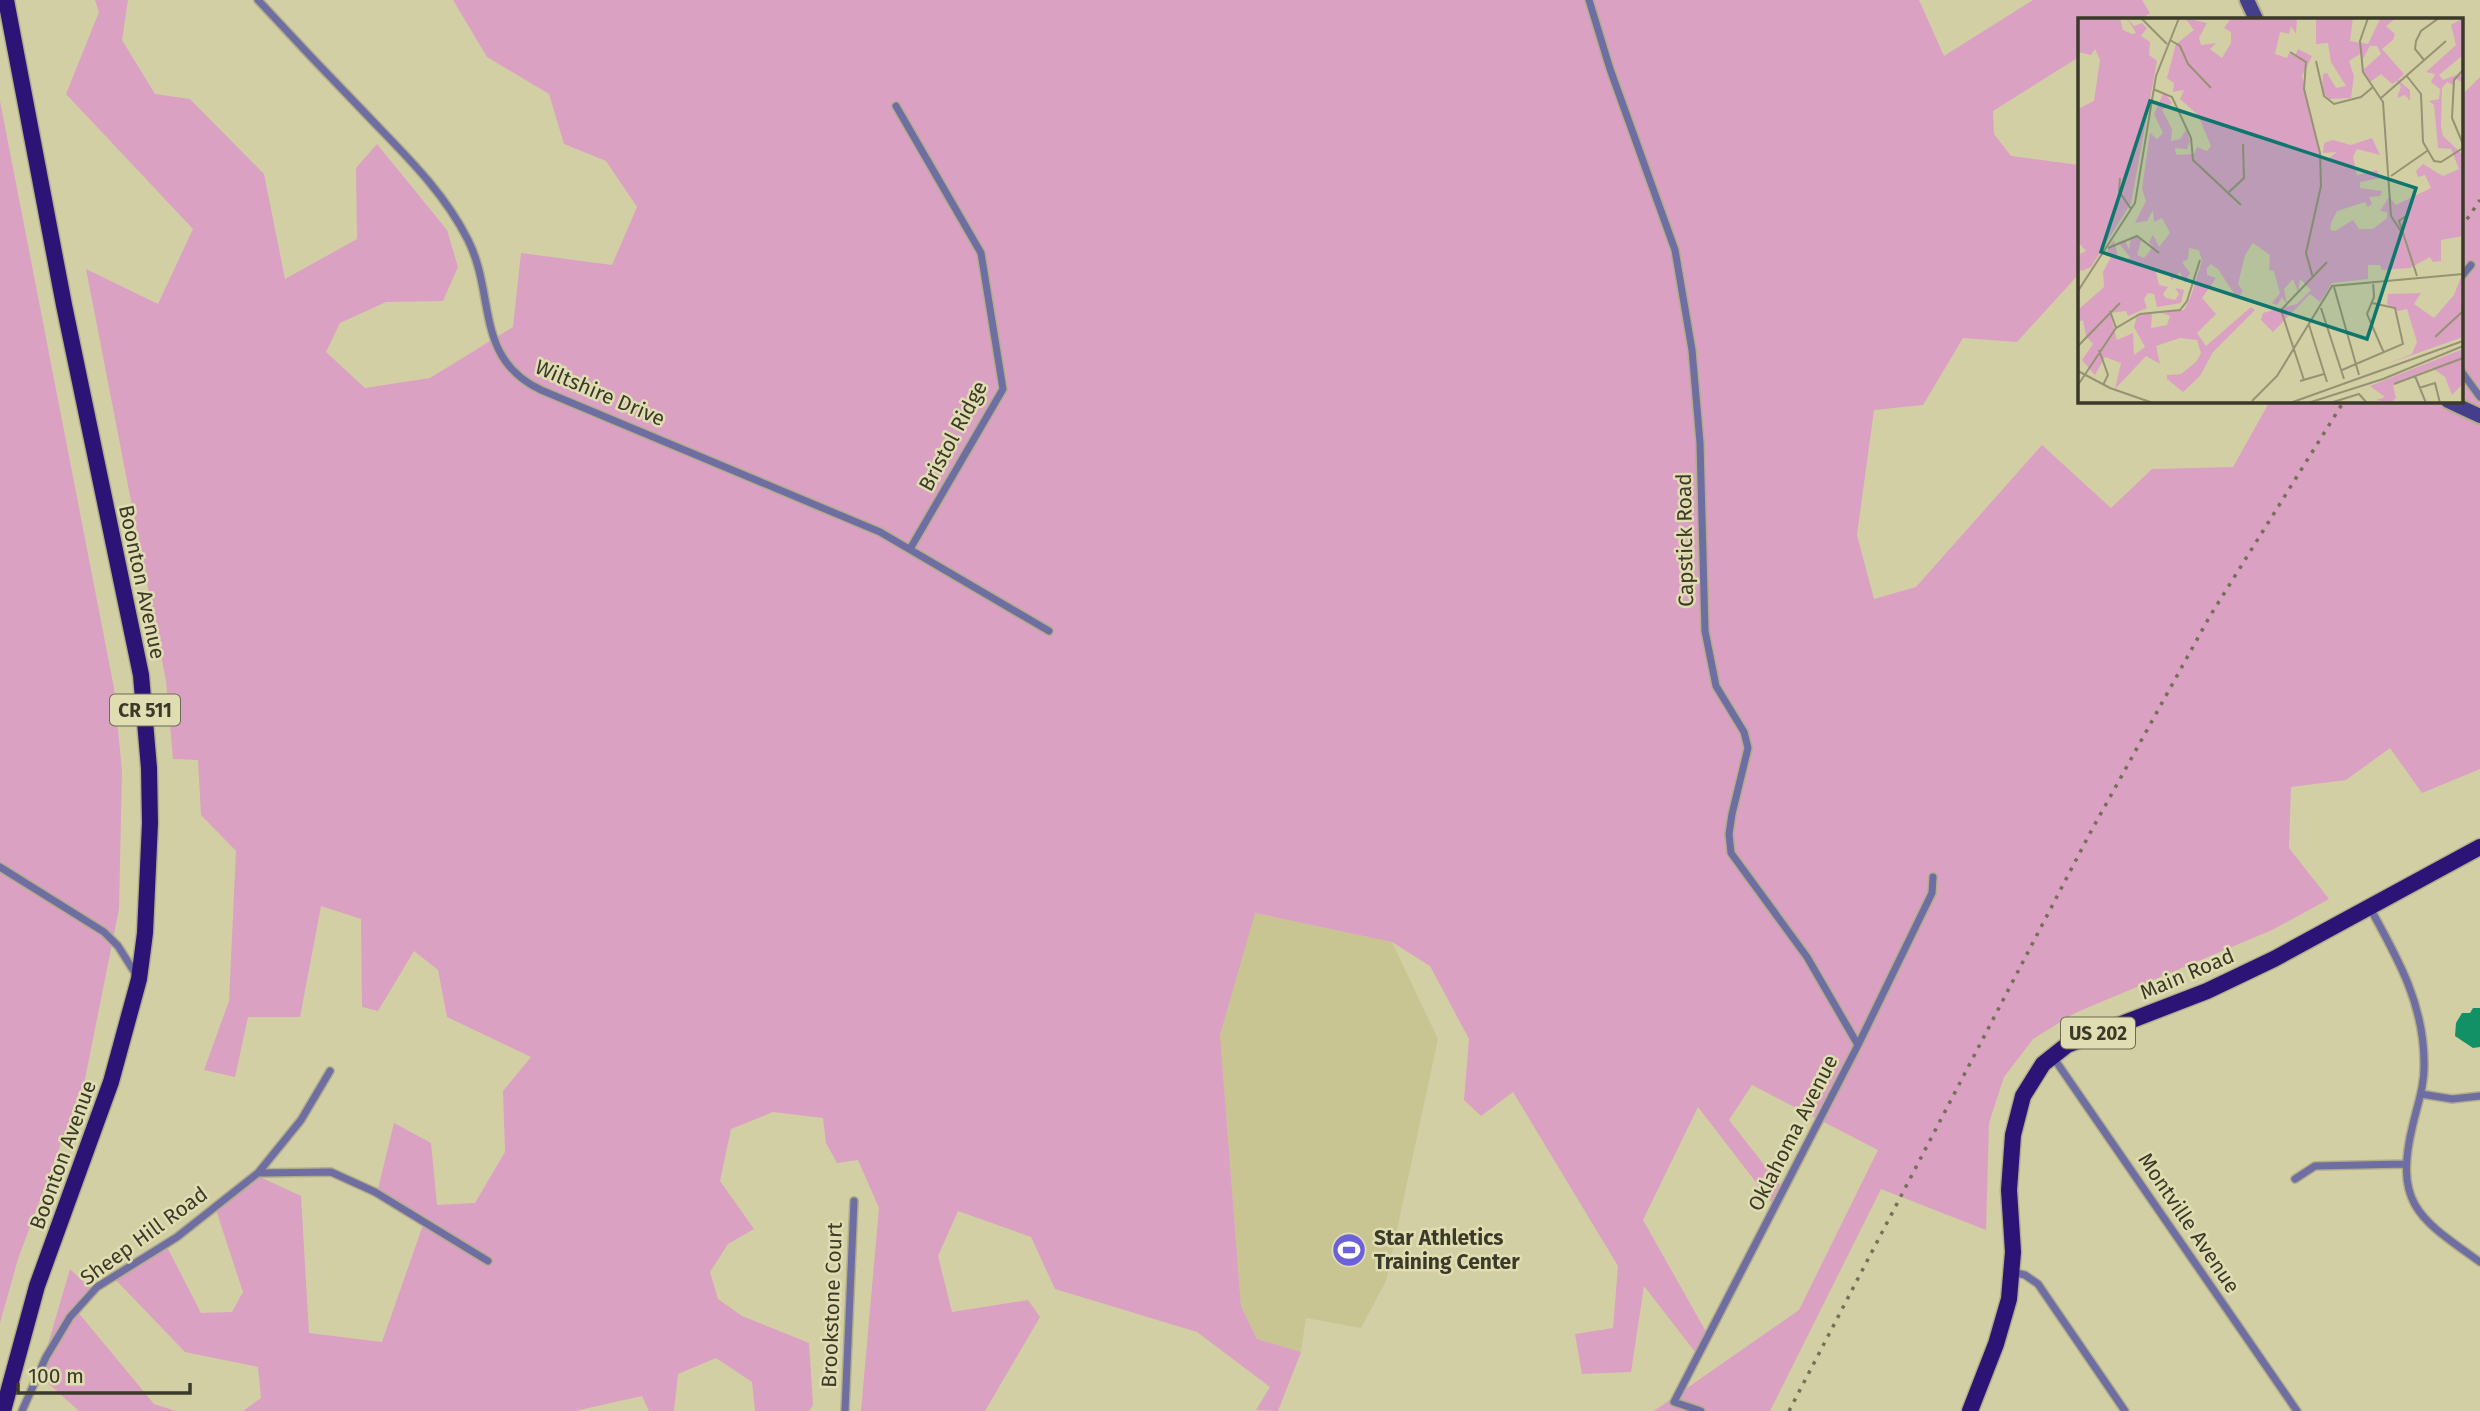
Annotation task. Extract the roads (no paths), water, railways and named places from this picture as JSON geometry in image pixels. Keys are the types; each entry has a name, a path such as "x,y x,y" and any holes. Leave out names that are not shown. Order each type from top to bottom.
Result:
{"main road":[{"name":"Boonton Avenue","path":"4,1411 37,1286 111,1082 139,979 145,933 150,823 147,727 141,675 75,359 6,0"},
{"name":"Main Road","path":"1970,1411 2004,1322 2012,1272 2009,1178 2013,1135 2028,1086 2052,1056 2067,1045 2207,991 2370,908 2480,848"}],"street":[{"name":"Wiltshire Drive","path":"258,0 416,166 458,222 480,272 495,345 518,377 541,390 880,532 1049,631"},
{"name":"Capstick Road","path":"1590,0 1610,69 1675,250 1692,350 1700,443 1705,631 1716,686 1744,732 1748,748 1732,814 1729,834 1731,853 1807,957 1858,1045"},
{"path":"2247,0 2256,18"},
{"name":"Bristol Ridge","path":"896,106 981,253 1003,389 910,549"},
{"path":"2462,276 2470,265"},
{"path":"2462,373 2480,397"},
{"path":"2450,402 2480,416"},
{"path":"0,867 104,932 118,946 139,979"},
{"name":"Oklahoma Avenue","path":"1700,1411 1674,1402 1858,1045 1932,893 1933,877"},
{"path":"2370,908 2400,962 2419,1014 2424,1061 2421,1094 2406,1164 2411,1198 2423,1218 2440,1234 2480,1262"},
{"name":"Montville Avenue","path":"2052,1056 2297,1411"},
{"name":"Sheep Hill Road","path":"22,1411 46,1357 70,1317 97,1287 177,1237 258,1173 301,1120 330,1071"},
{"path":"2421,1094 2452,1099 2480,1096"},
{"path":"2295,1178 2315,1166 2406,1164"},
{"path":"258,1173 331,1172 366,1187 488,1261"},
{"name":"Brookstone Court","path":"845,1411 854,1200"},
{"path":"2012,1272 2025,1275 2038,1284 2125,1411"}],"railway":[{"path":"2462,227 2480,200"},
{"path":"1789,1411 2089,835 2210,616 2343,402"}],"place":[{"name":"Star Athletics Training Center","path":"1349,1250"}]}
